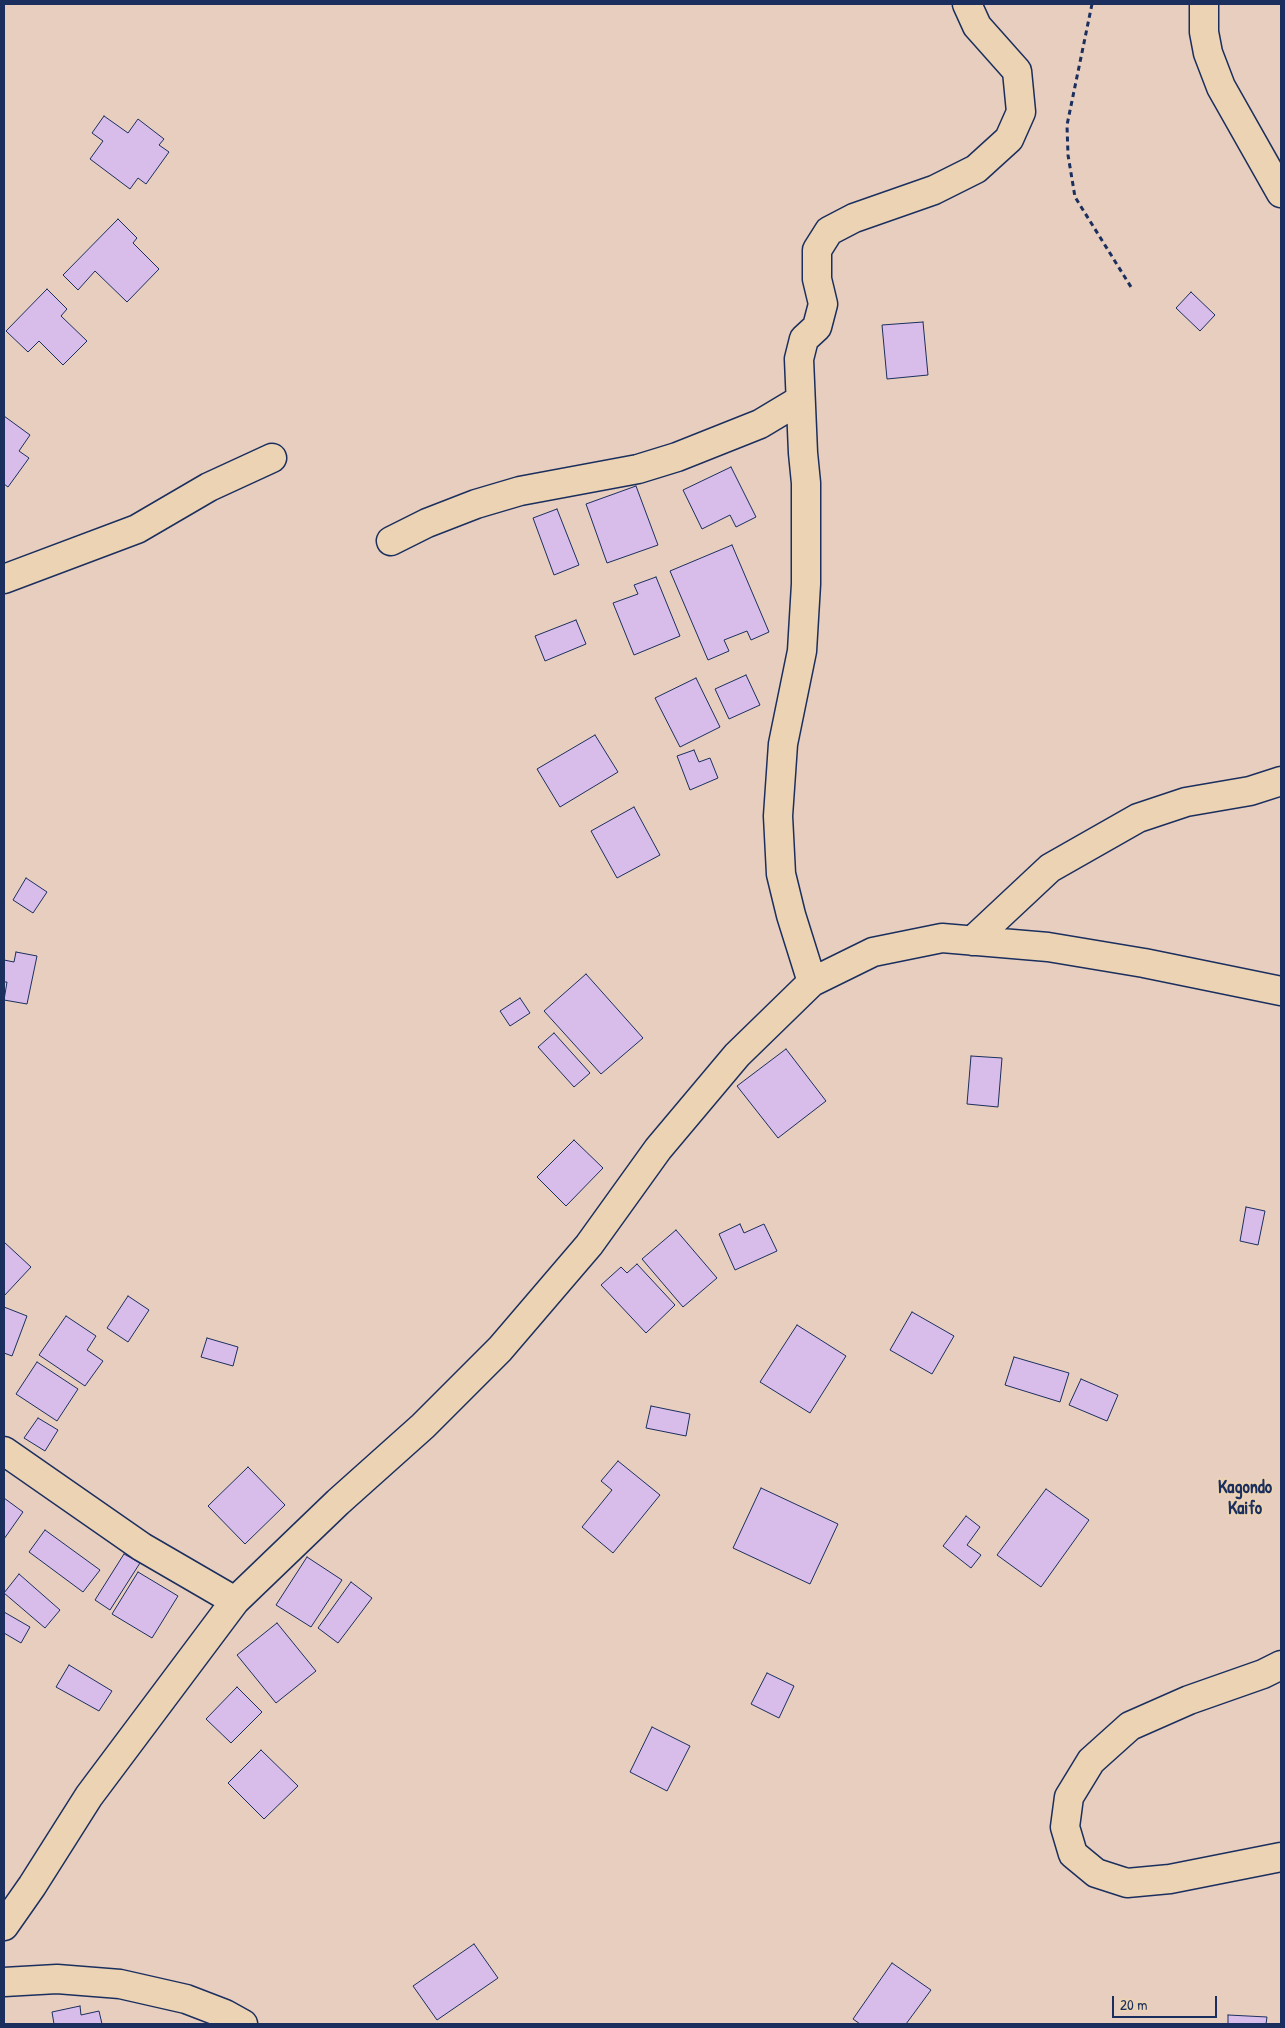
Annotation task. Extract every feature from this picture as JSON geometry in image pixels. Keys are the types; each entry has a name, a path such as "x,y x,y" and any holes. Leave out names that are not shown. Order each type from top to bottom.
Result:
{"street":[{"path":"812,982 780,874 778,816 783,744 802,651 806,584 806,483 799,359 804,339 817,327 823,304 817,278 817,250 829,231 854,218 934,190 976,169 1009,139 1021,112 1017,71 977,26 967,4"},
{"path":"1204,4 1204,32 1208,53 1221,87 1281,193"},
{"path":"391,540 427,523 476,504 520,491 638,469 677,458 760,424 800,400"},
{"path":"4,579 137,529 208,488 272,458"},
{"path":"972,941 1050,868 1138,818 1186,802 1250,791 1281,781"},
{"path":"4,1926 32,1886 89,1796 235,1601 338,1502 423,1426 500,1349 589,1245 658,1149 737,1055 812,982 873,952 942,938 1048,947 1144,963 1281,991"},
{"path":"4,1451 142,1547 235,1601"},
{"path":"1281,1665 1263,1674 1189,1700 1130,1726 1091,1761 1069,1796 1065,1827 1073,1854 1096,1873 1127,1883 1170,1879 1281,1857"},
{"path":"4,1982 57,1979 120,1984 186,1999 225,2014 243,2024"}],"path":[{"path":"1092,4 1069,116 1068,155 1075,198 1131,287"}],"building":[{"path":"104,116 128,133 138,119 164,139 159,145 169,152 146,184 138,178 130,189 90,159 103,141 92,133"},
{"path":"118,219 137,238 133,243 159,269 127,302 95,271 78,290 63,275"},
{"path":"47,289 67,309 61,316 87,341 63,365 39,341 28,352 6,331"},
{"path":"1191,292 1215,315 1200,331 1176,308"},
{"path":"923,322 928,375 887,379 882,325"},
{"path":"4,416 30,435 19,451 29,458 8,487 4,484"},
{"path":"731,467 756,517 736,527 730,515 702,529 683,490"},
{"path":"636,486 658,545 607,563 586,504"},
{"path":"557,509 579,565 554,575 533,518"},
{"path":"732,545 769,632 751,640 747,631 724,640 729,651 708,660 670,571"},
{"path":"656,577 680,636 634,655 613,603 638,594 634,585"},
{"path":"576,620 586,644 545,661 535,636"},
{"path":"746,675 760,705 729,719 715,689"},
{"path":"696,678 720,727 680,747 655,698"},
{"path":"595,735 618,772 560,807 537,769"},
{"path":"694,750 699,762 710,758 718,778 690,790 677,756"},
{"path":"634,807 660,855 617,878 591,831"},
{"path":"26,878 47,892 33,913 13,900"},
{"path":"16,952 37,956 27,1004 4,1000 7,982 4,982 4,960 14,962"},
{"path":"586,974 643,1038 601,1074 544,1011"},
{"path":"520,998 530,1013 510,1026 500,1011"},
{"path":"554,1033 590,1073 574,1087 538,1047"},
{"path":"786,1049 826,1101 778,1138 737,1086"},
{"path":"971,1056 1002,1058 998,1107 967,1104"},
{"path":"574,1140 603,1168 566,1206 537,1177"},
{"path":"1246,1207 1265,1211 1258,1245 1240,1241"},
{"path":"740,1224 744,1233 764,1224 777,1251 735,1270 719,1234"},
{"path":"676,1230 717,1278 683,1307 642,1259"},
{"path":"4,1242 31,1267 4,1296"},
{"path":"637,1264 675,1305 646,1333 601,1285 621,1267 627,1273"},
{"path":"128,1296 149,1310 128,1342 107,1328"},
{"path":"4,1307 27,1316 12,1356 4,1353"},
{"path":"912,1312 954,1336 932,1374 890,1350"},
{"path":"66,1316 96,1336 87,1350 103,1361 85,1386 39,1355"},
{"path":"797,1325 846,1356 810,1413 760,1382"},
{"path":"207,1338 238,1347 233,1366 201,1357"},
{"path":"1014,1357 1069,1373 1060,1402 1005,1385"},
{"path":"37,1362 78,1389 57,1421 16,1394"},
{"path":"1081,1379 1118,1395 1107,1421 1069,1405"},
{"path":"651,1406 690,1414 686,1436 646,1428"},
{"path":"38,1418 58,1430 45,1451 24,1438"},
{"path":"618,1461 660,1495 613,1553 582,1527 612,1490 601,1481"},
{"path":"248,1467 285,1505 245,1544 208,1506"},
{"path":"761,1488 838,1524 810,1584 733,1548"},
{"path":"1046,1489 1089,1520 1041,1587 997,1555"},
{"path":"4,1498 23,1512 4,1539"},
{"path":"966,1516 980,1527 967,1545 981,1555 971,1568 943,1546"},
{"path":"45,1530 100,1570 83,1592 29,1552"},
{"path":"124,1554 140,1563 110,1610 95,1600"},
{"path":"307,1557 342,1580 311,1627 276,1605"},
{"path":"138,1572 178,1596 152,1638 112,1614"},
{"path":"19,1574 60,1610 45,1628 4,1593"},
{"path":"351,1582 372,1598 338,1643 318,1628"},
{"path":"4,1612 30,1627 21,1643 4,1633"},
{"path":"277,1623 316,1671 276,1703 237,1655"},
{"path":"69,1665 112,1691 99,1711 56,1687"},
{"path":"767,1673 794,1686 779,1718 751,1704"},
{"path":"237,1687 262,1712 231,1743 206,1719"},
{"path":"652,1727 690,1746 667,1791 630,1772"},
{"path":"261,1750 298,1786 264,1819 228,1783"},
{"path":"474,1944 498,1978 437,2020 413,1986"},
{"path":"892,1963 931,1990 906,2024 860,2024 853,2019"},
{"path":"80,2006 81,2015 99,2011 102,2024 54,2024 52,2012"},
{"path":"1228,2015 1267,2017 1266,2024 1228,2024"}],"district":[{"name":"Kagondo Kaifo","path":"1245,1498"}]}
